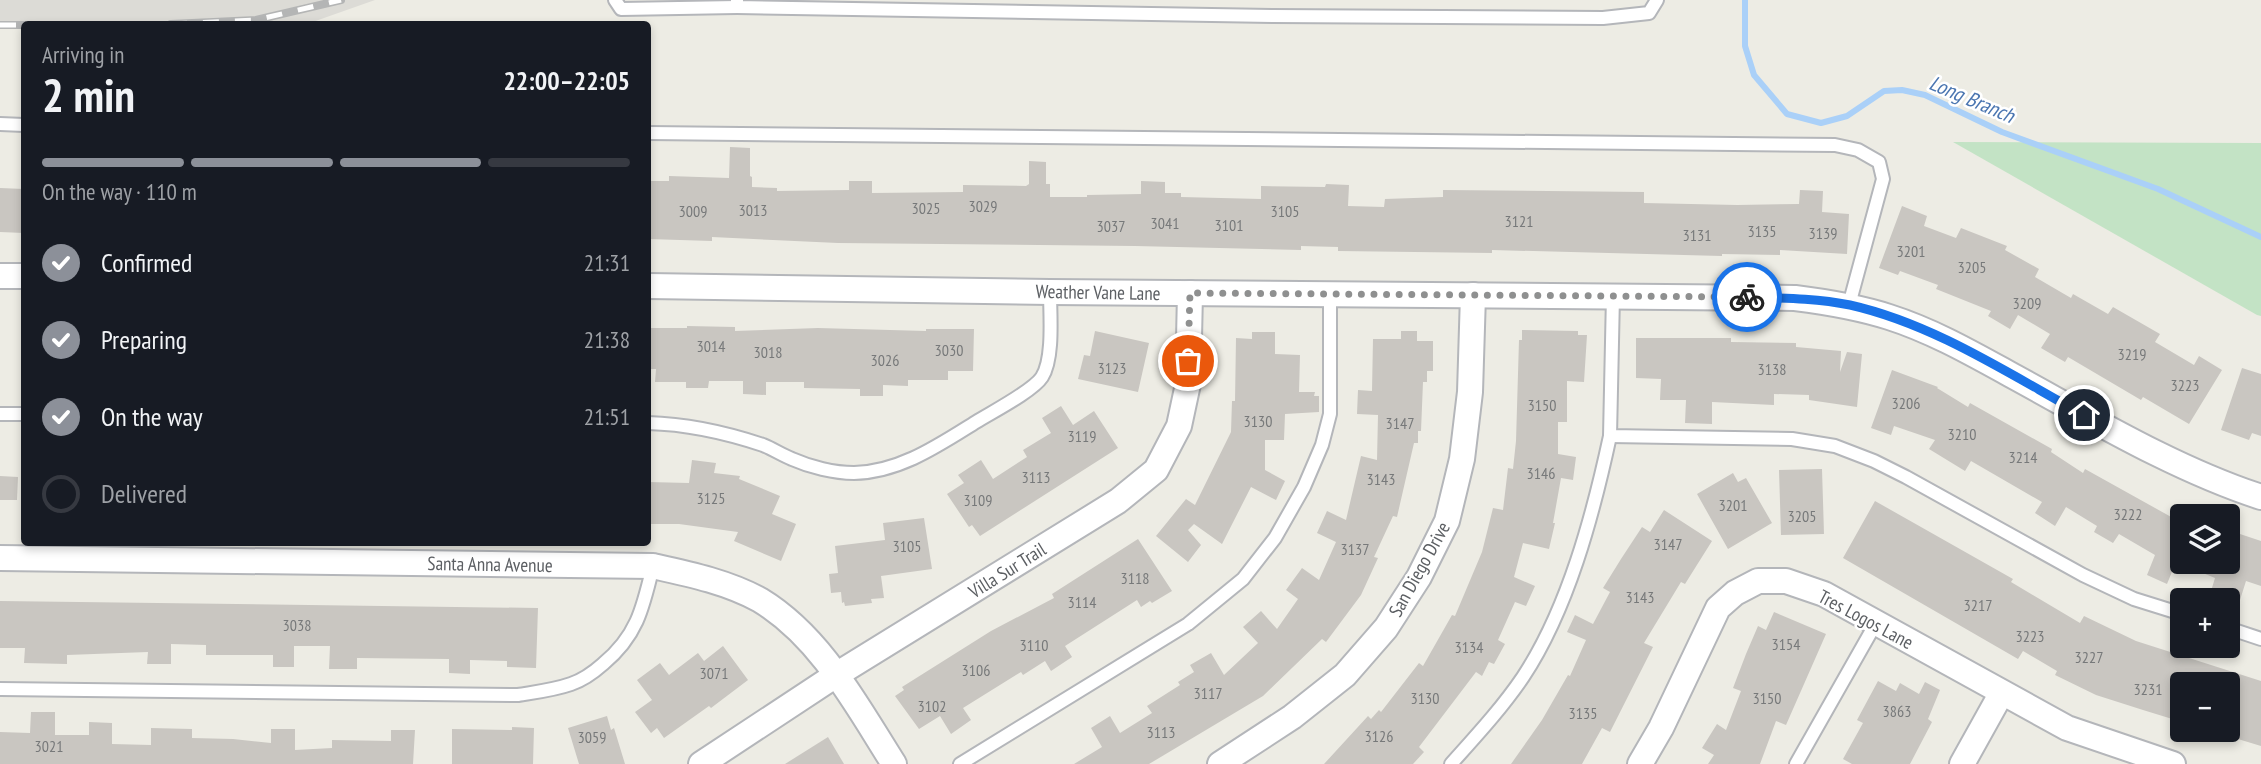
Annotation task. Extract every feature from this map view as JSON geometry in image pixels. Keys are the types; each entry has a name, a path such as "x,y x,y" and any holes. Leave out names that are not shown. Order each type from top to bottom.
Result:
{"street":[{"path":"0,276 21,276"},
{"name":"Weather Vane Lane","path":"651,286 1050,292 1613,295 1795,298 1849,305 1891,317 1947,340 2129,439 2261,497"},
{"name":"Villa Sur Trail","path":"701,764 836,674 1118,501 1156,470 1179,426 1188,384 1190,293"},
{"name":"San Diego Drive","path":"1220,764 1292,718 1345,675 1386,628 1419,578 1447,521 1462,459 1470,392 1474,295"},
{"name":"Santa Anna Avenue","path":"0,558 653,566 705,577 759,600 798,629 836,674 894,764"},
{"name":"Tres Logos Lane","path":"1640,764 1661,727 1718,608 1735,593 1758,582 1786,581 1824,594 2067,728 2173,764"},
{"path":"1962,764 2001,694"}],"lane":[{"path":"615,0 621,9 737,4 1274,16 1603,18 1649,13 1657,0"},
{"path":"0,124 21,125"},
{"path":"651,133 1835,145 1858,150 1879,162 1883,179 1849,305"},
{"path":"651,423 706,430 764,446 794,460 828,470 854,473 908,461 972,425 1026,391 1042,377 1048,359 1050,292"},
{"path":"960,764 1188,624 1243,579 1275,538 1304,487 1322,446 1330,414 1330,294"},
{"path":"1451,764 1492,719 1524,676 1577,563 1611,436 1613,295"},
{"path":"0,414 21,414"},
{"path":"1611,436 1793,439 1835,446 1874,461 2083,575 2134,599 2170,610"},
{"path":"0,689 518,695 572,684 592,673 621,649 634,628 645,601 653,566"},
{"path":"1796,764 1876,623"},
{"path":"2240,632 2261,639"}],"shaded area":[{"path":"0,0 375,0 316,21 21,21 21,29 0,28"}],"green space":[{"path":"1953,142 2261,143 2261,316 2257,315"}],"building":[{"path":"730,147 750,148 752,187 777,188 777,191 849,190 849,181 872,181 872,193 963,192 963,185 1026,186 1029,184 1029,161 1046,162 1046,184 1050,184 1050,197 1141,194 1141,181 1165,182 1165,193 1181,193 1181,197 1261,199 1261,186 1349,185 1348,206 1384,207 1385,199 1443,197 1443,190 1644,192 1644,203 1737,205 1799,204 1800,190 1823,191 1822,212 1849,214 1847,254 1780,250 1780,255 1722,256 1492,250 1492,253 1338,251 1338,247 1301,246 1301,250 838,243 712,237 712,241 651,239 651,181 669,181 669,176 729,178"},
{"path":"0,188 21,189 21,233 0,232"},
{"path":"1902,206 1927,216 1924,226 1956,238 1961,228 2007,246 2005,250 2039,269 2035,277 2071,298 2073,294 2108,314 2113,307 2160,334 2155,342 2194,365 2199,356 2222,370 2189,424 2143,397 2141,400 2068,357 2065,362 2041,348 2050,334 2018,315 2010,329 1988,316 1991,311 1936,289 1938,285 1900,271 1898,275 1879,268"},
{"path":"735,327 735,331 818,328 926,331 974,329 973,371 948,371 948,380 908,380 908,386 883,385 883,396 860,396 860,389 804,388 804,382 766,382 766,395 743,394 743,381 709,381 708,388 686,388 686,382 655,382 656,369 651,369 651,328"},
{"path":"1522,330 1578,331 1578,335 1587,335 1584,382 1567,381 1567,422 1558,422 1558,454 1576,457 1573,480 1561,478 1549,549 1523,543 1514,577 1535,586 1526,606 1515,602 1498,640 1505,644 1494,664 1489,662 1482,676 1476,672 1419,747 1424,752 1413,764 1324,764 1368,716 1371,719 1379,710 1381,712 1419,663 1423,666 1452,615 1455,616 1482,552 1493,508 1503,510 1508,468 1513,469 1519,340 1522,340"},
{"path":"1095,331 1149,343 1138,392 1078,379 1084,355 1090,356"},
{"path":"1401,331 1417,331 1417,341 1433,341 1433,371 1427,371 1427,382 1423,382 1421,431 1418,431 1418,443 1414,443 1397,517 1393,516 1374,557 1378,558 1361,595 1326,642 1322,639 1263,696 1149,764 1074,764 1102,747 1091,728 1110,716 1120,733 1152,713 1147,706 1180,685 1178,682 1194,672 1190,665 1211,653 1224,675 1258,643 1243,627 1261,611 1277,629 1298,599 1286,590 1302,568 1319,580 1336,542 1317,533 1327,511 1346,520 1361,456 1377,460 1378,415 1357,414 1358,390 1372,391 1373,339 1401,339"},
{"path":"1252,332 1275,332 1275,354 1300,355 1299,392 1315,392 1314,396 1319,396 1319,412 1285,414 1284,440 1265,440 1265,470 1285,481 1276,500 1251,487 1222,544 1194,524 1188,530 1201,545 1188,562 1156,536 1186,499 1195,505 1231,432 1232,401 1235,401 1236,338 1252,339"},
{"path":"1636,338 1731,338 1731,342 1796,343 1796,347 1841,351 1840,372 1847,352 1862,354 1857,407 1809,400 1809,395 1774,394 1774,405 1712,402 1712,424 1685,423 1686,400 1660,400 1661,379 1636,378"},
{"path":"2242,368 2261,374 2261,436 2252,433 2249,440 2221,430"},
{"path":"1892,370 1938,387 1968,407 1970,403 2052,449 2051,452 2083,473 2085,469 2170,516 2171,574 2167,584 2147,575 2155,555 2119,534 2113,543 2094,532 2097,526 2066,507 2055,526 2035,513 2042,502 1971,461 1965,471 1929,449 1935,440 1894,426 1891,435 1871,428"},
{"path":"1061,406 1073,425 1094,411 1118,448 980,536 972,525 969,527 947,494 964,483 958,475 981,460 993,479 1027,457 1023,450 1051,433 1042,418"},
{"path":"692,460 716,463 714,473 740,476 739,479 780,496 772,514 796,524 781,561 734,541 738,532 679,524 651,524 651,482 689,483"},
{"path":"1822,469 1824,534 1781,535 1779,470"},
{"path":"1733,473 1738,482 1746,478 1772,523 1728,549 1697,494"},
{"path":"0,476 18,477 17,500 0,500"},
{"path":"1875,501 2013,579 2011,582 2080,623 2084,616 2136,641 2170,652 2170,658 2189,658 2233,672 2170,672 2170,718 2096,695 2055,675 2057,671 2023,651 2018,659 1843,558"},
{"path":"1664,510 1712,541 1685,584 1681,582 1644,643 1653,647 1610,732 1602,728 1582,764 1511,764 1542,720 1568,675 1570,676 1586,640 1567,632 1575,615 1593,624 1610,592 1603,588 1621,559 1642,527 1650,532"},
{"path":"924,518 932,569 881,576 884,598 871,599 872,603 845,606 841,592 831,593 829,574 838,573 835,546 885,540 883,523"},
{"path":"2240,534 2261,541 2261,586 2246,581 2240,600 2240,588 2212,588 2215,578 2205,574 2240,574"},
{"path":"1138,539 1172,591 1141,607 1137,600 1065,646 1072,657 1051,671 1045,661 1023,675 1021,672 963,708 971,720 951,734 940,716 919,729 895,696 904,690 902,687 991,631 1054,598 1052,594"},
{"path":"0,601 538,608 536,668 507,667 507,661 470,660 470,674 449,673 449,659 357,658 357,669 329,669 330,646 294,646 294,667 273,667 273,655 206,655 206,645 171,644 171,664 147,664 148,652 67,655 67,664 24,663 25,648 0,648"},
{"path":"1774,612 1826,634 1786,725 1776,721 1760,764 1708,764 1714,755 1702,748 1717,724 1726,730 1741,691 1733,688 1746,654 1758,626 1766,630"},
{"path":"723,646 748,680 664,738 657,728 651,733 635,712 652,700 637,680 660,663 669,675 698,653 704,661"},
{"path":"2240,674 2261,681 2261,746 2240,740"},
{"path":"1878,681 1896,691 1900,683 1919,694 1925,682 1940,690 1928,719 1932,722 1910,764 1852,764 1843,759 1863,723 1857,720"},
{"path":"31,712 55,712 55,735 89,735 89,722 112,723 112,744 151,745 151,728 192,729 192,738 271,743 271,729 295,729 295,750 332,748 332,740 391,741 391,730 415,730 413,764 0,764 0,732 30,733"},
{"path":"607,716 611,730 614,728 625,764 579,764 568,728"},
{"path":"512,727 534,728 533,764 452,764 452,729 512,730"},
{"path":"828,737 844,764 785,764"}],"waterway":[{"name":"Long Branch","path":"1745,0 1745,46 1754,75 1787,114 1821,123 1847,116 1884,91 1902,90 1925,95 2002,132 2158,189 2261,237"}],"railway":[{"path":"235,21 256,20 341,0"},
{"path":"0,25 21,25"}],"way so far":[{"path":"1188,361 1190,293 1747,297"}],"route":[{"path":"1747,297 1795,298 1849,305 1891,317 1947,340 2084,415"}]}
